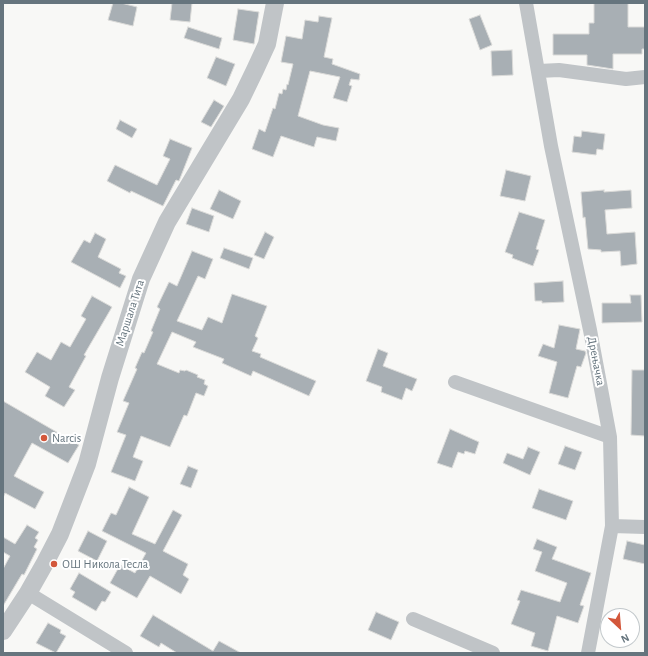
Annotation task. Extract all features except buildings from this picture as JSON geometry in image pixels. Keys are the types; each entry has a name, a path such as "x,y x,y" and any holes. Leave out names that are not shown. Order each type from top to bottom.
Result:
{"street":[{"name":"Маршала Тита","path":"3,631 28,593 60,534 87,464 110,378 141,279 167,222 241,99 256,70 267,44 275,3"},
{"name":"Дрењачка","path":"526,3 551,146 590,330 610,437 612,526 588,653"},
{"path":"539,71 559,70 626,79 645,77"},
{"path":"455,382 610,437"},
{"path":"612,526 645,527"},
{"path":"28,593 126,653"},
{"path":"414,619 493,653"}],"place":[{"name":"Narcis","path":"44,438"},
{"name":"ОШ Никола Тесла","path":"54,564"}]}
